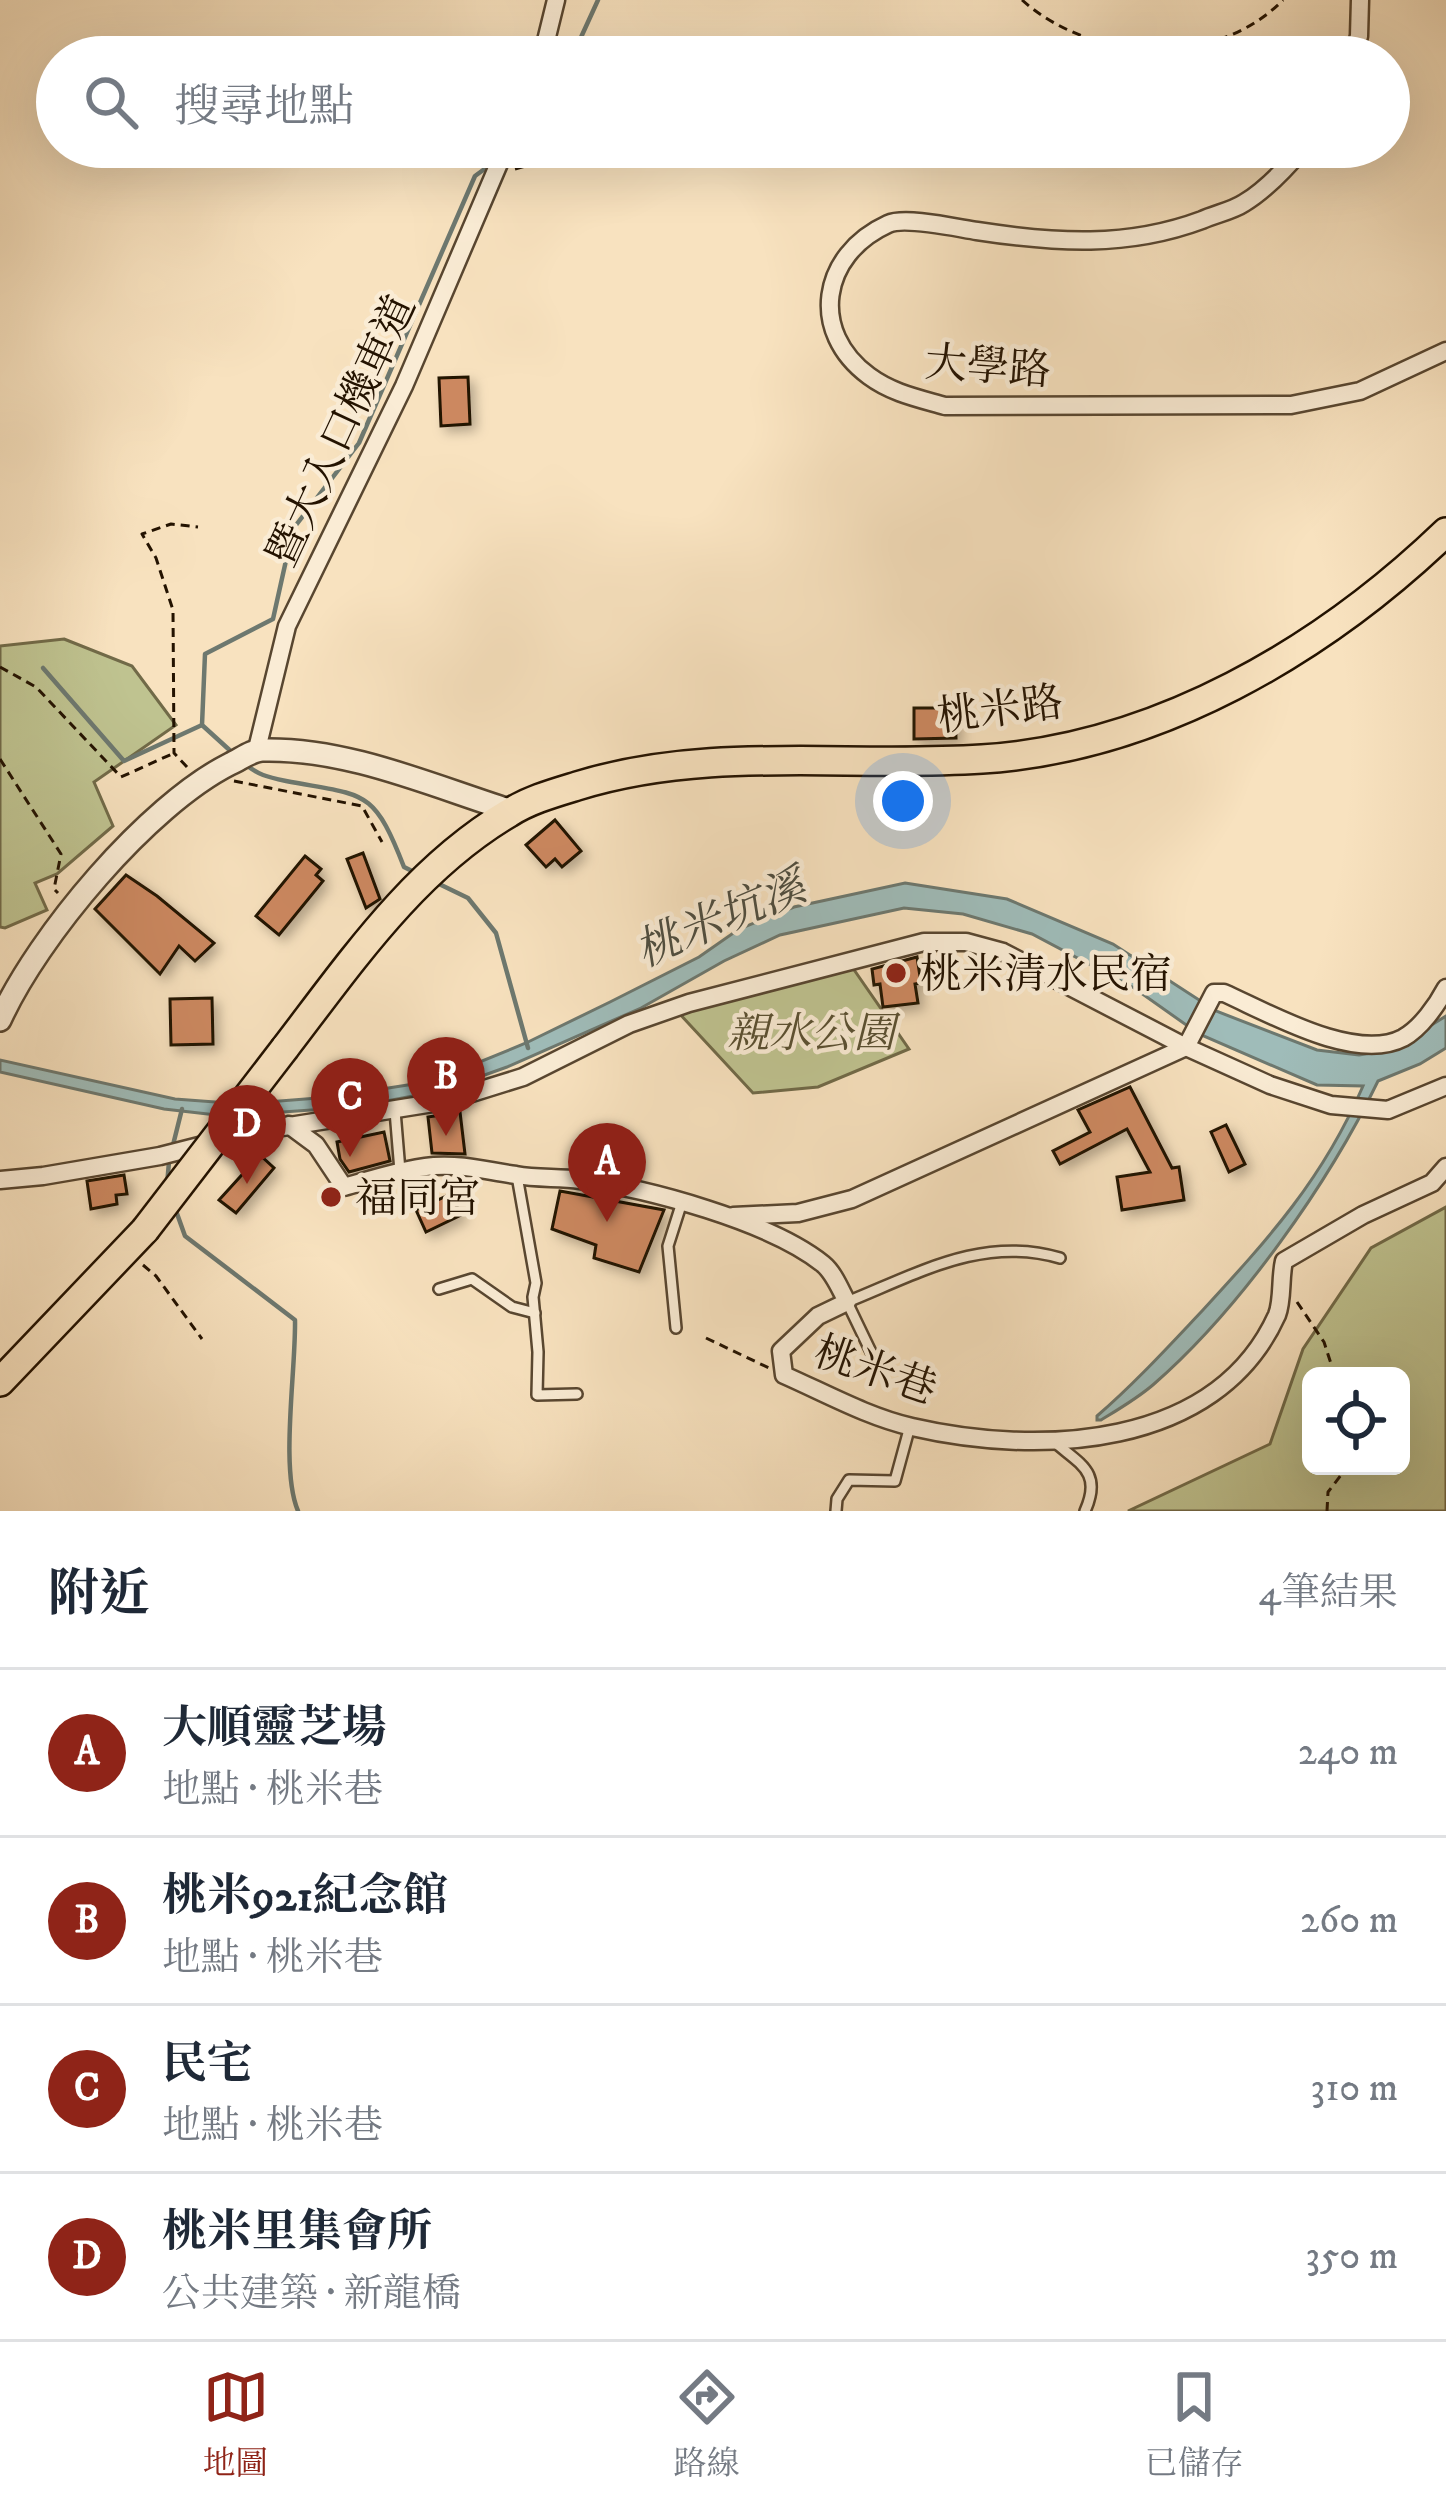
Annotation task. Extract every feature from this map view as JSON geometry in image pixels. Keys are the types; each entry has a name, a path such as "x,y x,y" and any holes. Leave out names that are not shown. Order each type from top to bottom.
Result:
{"main road":[{"name":"桃米路","path":"135,1240 383,921 426,876 512,811 615,775 689,761 985,759 1066,746 1140,724 1241,685 1322,633 1446,532"},
{"path":"0,1382 135,1240"}],"street":[{"path":"547,36 556,0"},
{"path":"1359,36 1360,0"},
{"name":"暨大入口機車道","path":"257,749 287,626 404,386 498,168"},
{"name":"大學路","path":"1282,168 1244,203 1165,233 1095,242 1056,241 892,222 862,240 837,265 829,303 836,343 865,374 893,392 944,406 1291,406 1360,391 1446,351"},
{"path":"0,1020 24,973 144,829 206,777 257,749 332,755 512,811"},
{"path":"0,1180 188,1149 289,1125 446,1101 523,1077 628,1024 689,1003 923,942 966,942 1003,952 1270,1085 1348,1107 1388,1110 1446,1086"},
{"path":"724,1216 798,1213 852,1198 1188,1042 1214,993 1224,993 1329,1040 1383,1044 1415,1029 1446,988"},
{"name":"桃米巷","path":"289,1125 316,1145 344,1187 432,1166 476,1166 517,1176 584,1180 724,1216 797,1247 827,1267 847,1302 818,1316 781,1351 784,1375 910,1426 1052,1440 1118,1432 1196,1406 1252,1360 1280,1309 1284,1261 1363,1215 1432,1183 1446,1167"}],"lane":[{"path":"395,1111 400,1173"},
{"path":"517,1176 536,1283 537,1395 577,1394"},
{"path":"676,1328 668,1246 682,1202"},
{"path":"872,1354 847,1302 942,1261 1014,1249 1060,1258"},
{"path":"439,1288 472,1279 512,1307 535,1313"},
{"path":"836,1511 837,1499 849,1480 895,1481 910,1426"},
{"path":"1052,1440 1089,1469 1092,1479 1085,1511"}],"path":[{"path":"1022,0 1082,36"},
{"path":"1222,36 1269,14 1283,0"},
{"path":"496,173 515,168"},
{"path":"174,753 173,610 156,557 142,534 171,524 198,527"},
{"path":"0,667 36,687 122,777 174,753"},
{"path":"174,753 206,777 362,806 382,842"},
{"path":"0,759 61,854 54,889 73,909"},
{"path":"135,1240 155,1276 202,1339"},
{"path":"1279,1284 1324,1342 1332,1367"},
{"path":"706,1338 784,1375"},
{"path":"1327,1511 1328,1492 1341,1475"}],"green space":[{"path":"64,639 132,666 176,725 94,782 113,826 57,874 35,883 47,910 0,927 0,646"},
{"name":"親水公園","path":"850,964 909,1049 818,1087 753,1093 677,1011"},
{"path":"1446,1207 1446,1511 1128,1511 1270,1444 1303,1349 1371,1248"}],"water":[{"path":"905,883 1007,899 1113,944 1216,1011 1317,1050 1359,1055 1391,1050 1446,1016 1446,1048 1378,1081 1308,1202 1250,1282 1154,1384 1101,1420 1097,1416 1202,1311 1293,1206 1330,1150 1363,1086 1317,1085 1199,1034 1134,988 1032,934 963,914 904,908 780,935 641,1008 507,1067 440,1091 354,1107 225,1116 164,1109 0,1072 0,1060 175,1099 242,1104 331,1097 433,1081 610,1002 699,957 739,929 794,907"}],"building":[{"path":"468,377 470,424 441,426 439,378"},
{"path":"914,708 955,708 956,738 914,739"},
{"path":"555,820 581,851 562,867 555,859 546,867 526,845"},
{"path":"363,853 380,899 366,908 347,859"},
{"path":"305,856 321,869 316,875 323,881 279,935 256,916"},
{"path":"126,875 214,943 195,961 179,946 160,974 95,909"},
{"name":"桃米清水民宿","path":"917,957 918,1003 883,1007 872,969"},
{"path":"212,998 213,1044 171,1045 170,999"},
{"path":"1130,1087 1172,1168 1179,1167 1184,1200 1122,1210 1117,1177 1150,1172 1127,1129 1060,1164 1053,1151 1090,1132 1078,1110"},
{"path":"460,1112 465,1154 432,1153 428,1117"},
{"path":"1226,1125 1245,1164 1229,1172 1211,1132"},
{"path":"384,1132 390,1161 349,1172 337,1142"},
{"path":"260,1155 274,1168 236,1213 219,1200"},
{"path":"124,1175 127,1194 116,1195 117,1204 91,1209 87,1181"},
{"path":"560,1191 664,1210 639,1272 594,1258 596,1245 552,1229"},
{"path":"451,1194 461,1215 426,1232 416,1210"}],"waterway":[{"path":"582,36 598,0"},
{"path":"235,755 202,725 205,654 273,619 293,529 359,443 475,176 486,168"},
{"path":"43,668 124,761 202,725"},
{"path":"244,763 268,777 363,800 384,822 404,867 416,873"},
{"path":"437,883 468,898 496,933 528,1048"},
{"path":"173,1145 182,1109"},
{"path":"167,1185 169,1162"},
{"path":"175,1208 185,1236 295,1320 289,1445 298,1511"}],"place":[{"name":"桃米清水民宿","path":"896,973"},
{"name":"桃米921紀念館","path":"446,1136"},
{"name":"民宅","path":"350,1157"},
{"name":"桃米里集會所","path":"247,1184"},
{"name":"福同宮","path":"331,1197"},
{"name":"大順靈芝場","path":"607,1222"}],"water label":[{"name":"桃米坑溪","path":"720,917"}]}
